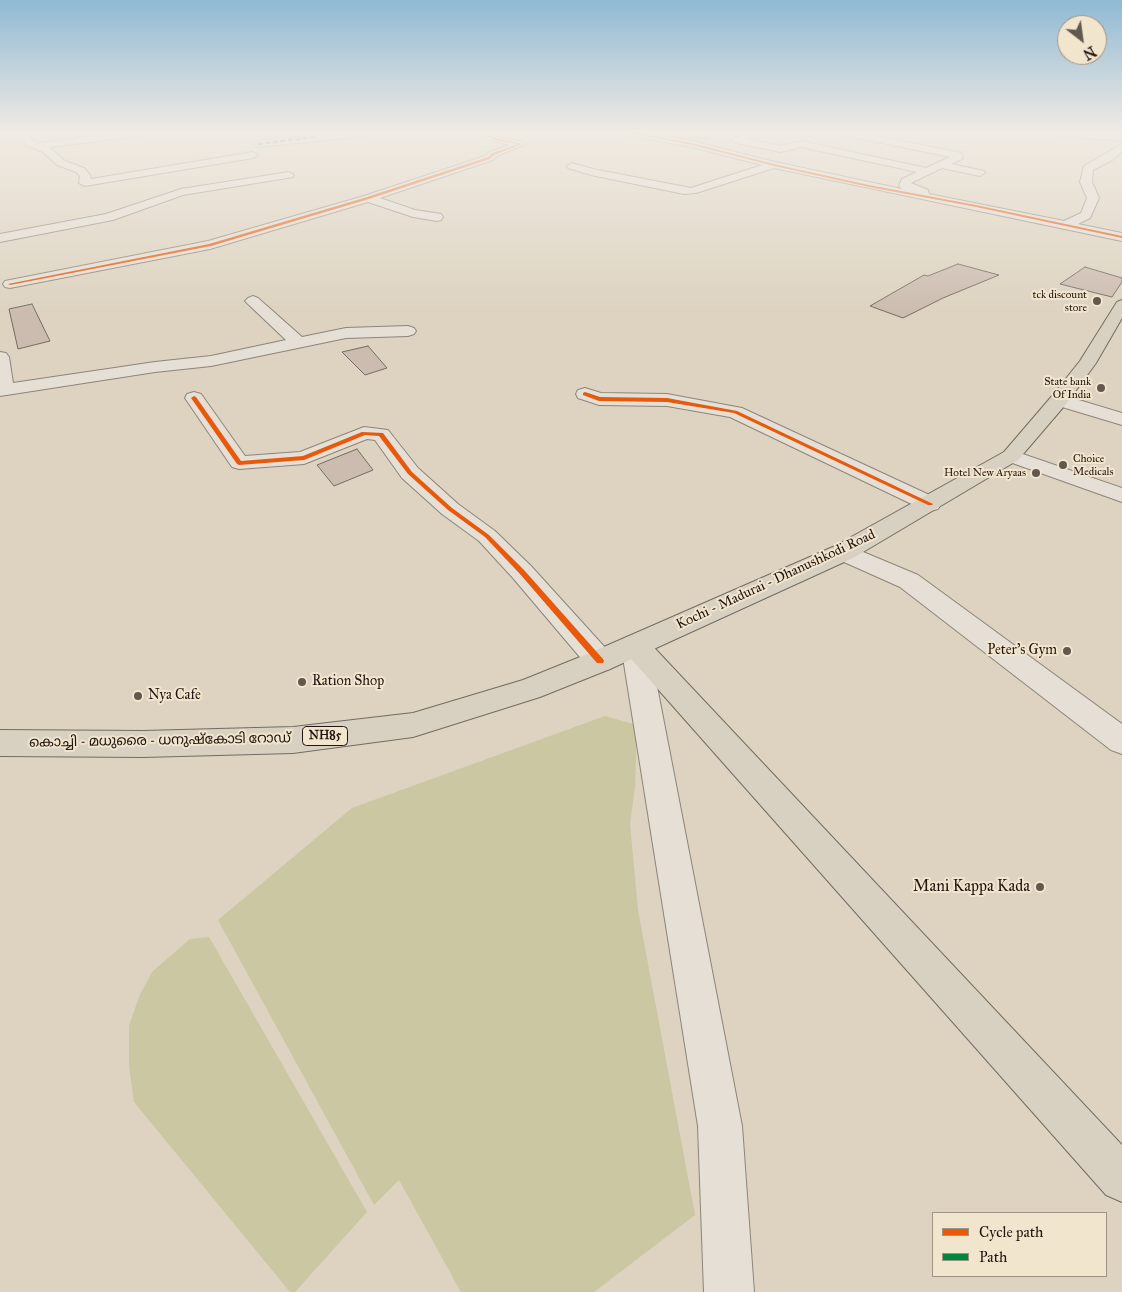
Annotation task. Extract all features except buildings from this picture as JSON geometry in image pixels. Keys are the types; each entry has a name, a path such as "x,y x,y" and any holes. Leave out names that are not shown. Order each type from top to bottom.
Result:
{"main road":[{"name":"Kochi - Madurai - Dhanushkodi Road","path":"635,645 844,552 1011,456 1059,400 1087,363 1122,304"},
{"name":"കൊച്ചി - മധുരൈ - ധനുഷ്‌കോടി റോഡ്","path":"0,743 143,744 293,740 413,725 530,689 635,645"},
{"path":"635,645 1122,1179"}],"street":[{"path":"0,238 177,193"},
{"path":"5,281 210,245 382,193"},
{"path":"912,193 1122,237"},
{"path":"927,193 954,202"},
{"path":"1065,225 1086,215 1093,198 1091,193"},
{"path":"368,198 413,213 437,217"},
{"path":"5,281 22,288 24,291 19,298"},
{"path":"253,301 299,343"},
{"path":"0,358 4,381 1,390 212,361 346,333 408,331"},
{"path":"585,394 599,399 667,400 735,412 930,504"},
{"path":"194,398 239,463 304,458 364,432 381,434 410,473 450,509 487,536 522,572 600,661"},
{"path":"1059,400 1122,419"},
{"path":"1011,456 1122,495"},
{"path":"844,552 909,581 1122,741"},
{"path":"635,645 720,1126 729,1292"}],"shaded area":[{"path":"605,716 637,725 635,787 630,824 638,910 695,1215 594,1292 461,1292 399,1180 374,1205 218,920 352,808"},
{"path":"209,937 367,1212 295,1292 290,1292 134,1102 129,1066 129,1026 140,994 153,971 190,939"}],"cycle path":[{"path":"10,284 210,245 382,193"},
{"path":"908,193 1122,237"},
{"path":"585,394 599,399 667,400 735,412 930,504"},
{"path":"194,398 239,463 304,458 364,433 381,434 410,473 450,509 487,536 522,572 600,661"}],"place":[{"name":"tck discount store","path":"1097,301"},
{"name":"State bank Of India","path":"1101,388"},
{"name":"Choice Medicals","path":"1063,465"},
{"name":"Hotel New Aryaas","path":"1036,473"},
{"name":"Peter's Gym","path":"1067,651"},
{"name":"Ration Shop","path":"302,682"},
{"name":"Nya Cafe","path":"138,696"},
{"name":"Mani Kappa Kada","path":"1040,887"}]}
